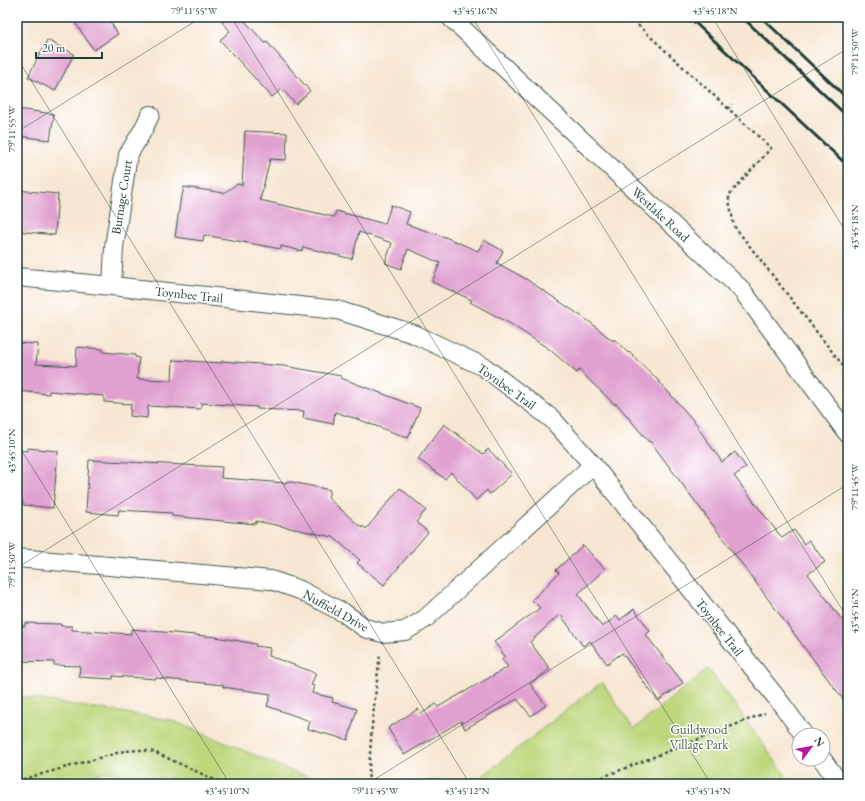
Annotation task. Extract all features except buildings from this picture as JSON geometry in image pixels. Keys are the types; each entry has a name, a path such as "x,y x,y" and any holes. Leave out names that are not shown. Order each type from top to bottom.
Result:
{"street":[{"name":"Westlake Road","path":"450,17 741,289 848,434"},
{"name":"Burnage Court","path":"112,286 114,247 128,155 150,115"},
{"name":"Toynbee Trail","path":"17,277 337,310 414,334 484,367 552,419 593,465 798,727"},
{"name":"Nuffield Drive","path":"17,558 271,580 300,590 344,613 365,628 383,633 405,631 425,619 593,465"},
{"path":"828,767 840,784"}],"path":[{"path":"629,17 771,148 729,195 734,226 848,372"},
{"path":"728,109 732,104"},
{"path":"368,784 372,725 383,633"},
{"path":"584,784 783,706"},
{"path":"17,782 124,751 149,750 224,784"}],"green space":[{"name":"Guildwood Village Park","path":"708,668 786,776 775,784 381,784 480,778 602,682 634,729"},
{"path":"17,696 171,720 299,774 351,784 206,784 200,782 105,772 63,784 17,784"}],"railway":[{"path":"689,17 848,166"},
{"path":"742,17 848,117"},
{"path":"761,17 848,99"}]}
